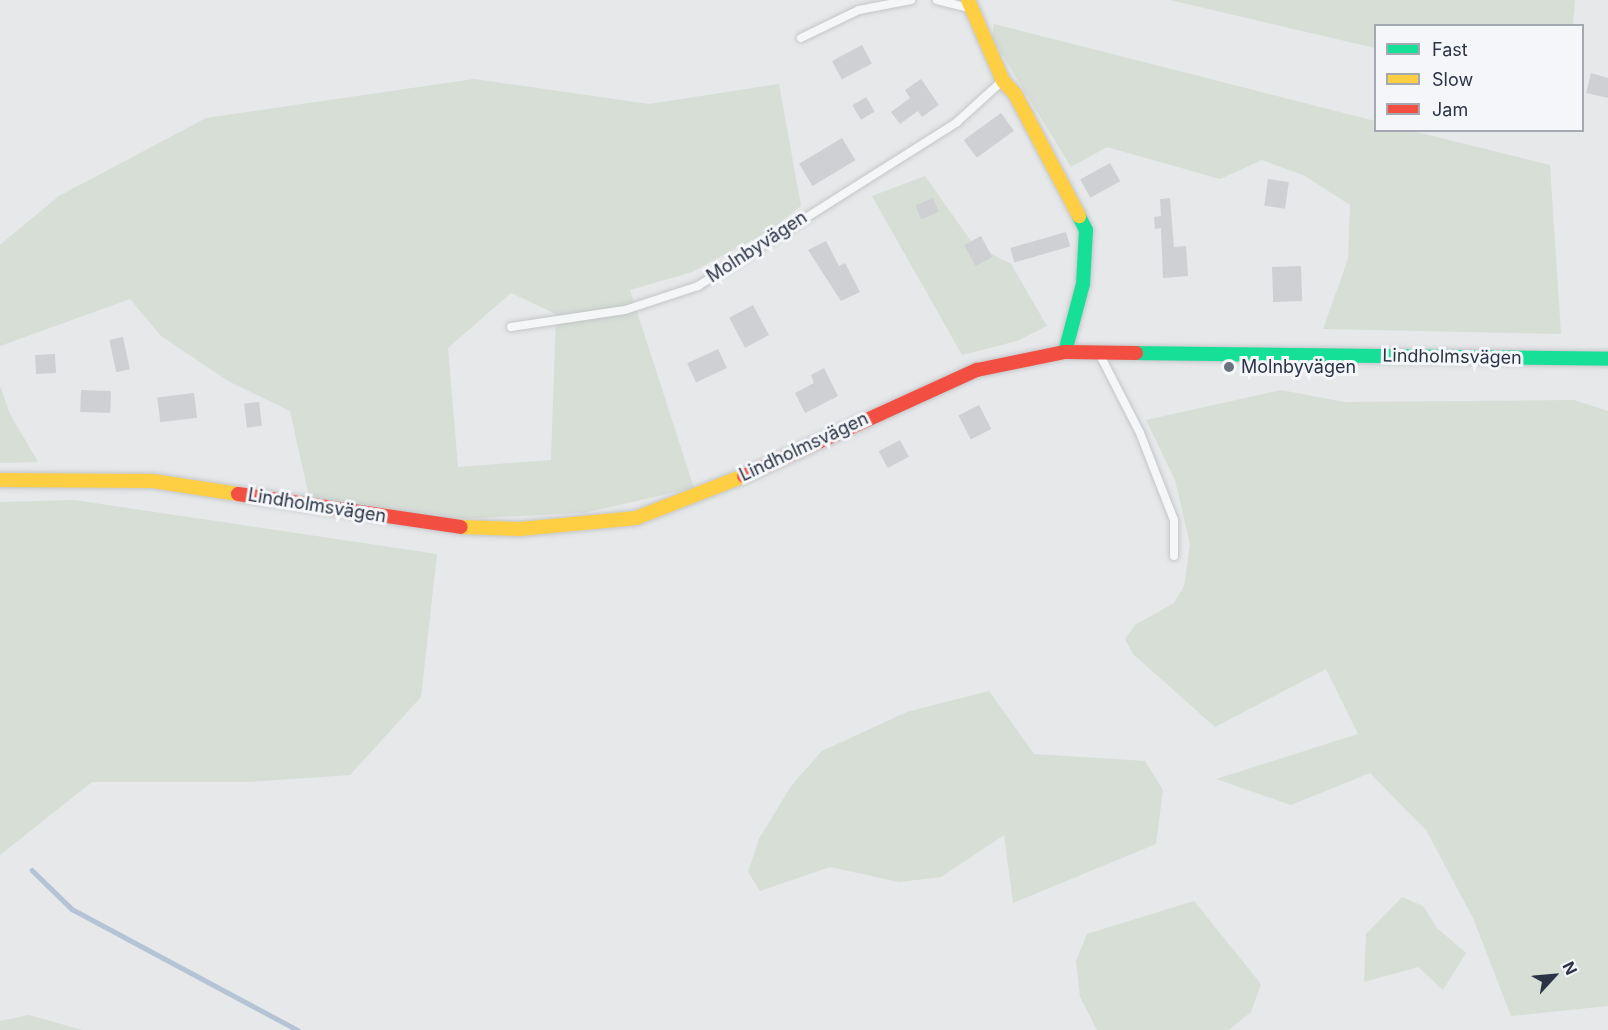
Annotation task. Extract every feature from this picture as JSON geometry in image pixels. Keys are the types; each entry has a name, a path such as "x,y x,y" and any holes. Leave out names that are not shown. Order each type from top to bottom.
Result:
{"main road":[{"path":"969,4 1003,81 1015,94 1086,230 1083,284 1065,352"},
{"name":"Lindholmsvägen","path":"0,480 153,481 453,527 520,528 636,518 728,483 977,370 1065,352 1100,355 1608,359"}],"lane":[{"path":"801,38 859,10 911,0"},
{"path":"937,0 969,4"},
{"name":"Molnbyvägen","path":"512,327 625,310 698,286 957,122 1003,81"},
{"path":"1100,355 1140,433 1174,520 1174,556"}],"shaded area":[{"path":"1170,0 1575,0 1573,24 1374,24 1374,48"},
{"path":"994,24 1374,121 1374,132 1417,132 1550,165 1561,334 1323,329 1348,259 1350,205 1305,176 1262,160 1220,179 1107,147 1071,167 992,38"},
{"path":"474,79 649,104 779,84 801,206 769,231 692,272 630,290 694,488 584,513 458,519 309,497 290,411 228,381 161,336 130,299 0,346 0,245 59,196 206,118","holes":["511,293 556,314 551,460 458,467 448,348"]},
{"path":"925,176 973,244 1011,264 1047,326 1017,341 962,355 872,196"},
{"path":"0,386 10,414 38,462 0,463"},
{"path":"1281,390 1344,402 1574,400 1608,411 1608,1006 1511,1016 1473,918 1426,830 1370,773 1291,805 1216,779 1358,734 1326,669 1215,727 1133,654 1125,639 1135,625 1174,603 1184,586 1190,544 1175,480 1146,420"},
{"path":"74,500 437,554 421,697 350,775 248,782 92,782 0,855 0,502"},
{"path":"989,691 1034,754 1145,761 1163,790 1156,844 1013,903 1004,835 941,877 899,882 830,867 760,891 748,872 759,839 791,786 822,751 907,712"},
{"path":"1402,897 1423,906 1437,928 1466,953 1443,990 1418,967 1364,982 1366,934"},
{"path":"1194,901 1261,984 1251,1012 1229,1030 1097,1030 1080,997 1076,961 1087,934"},
{"path":"29,1015 82,1030 0,1030 0,1021"}],"building":[{"path":"862,45 872,64 842,80 832,61"},
{"path":"1591,73 1608,78 1608,98 1586,93"},
{"path":"921,79 939,105 922,117 918,111 900,124 891,112 910,98 905,90"},
{"path":"866,97 875,112 861,120 852,105"},
{"path":"1001,113 1014,131 977,158 964,140"},
{"path":"842,138 855,160 813,186 799,164"},
{"path":"1110,163 1120,181 1090,198 1080,179"},
{"path":"1268,179 1289,182 1285,209 1264,206"},
{"path":"933,198 939,212 921,219 916,205"},
{"path":"1170,198 1174,247 1186,246 1188,276 1163,278 1161,228 1155,229 1154,217 1161,216 1160,199"},
{"path":"1066,232 1070,246 1014,262 1010,248"},
{"path":"981,236 992,257 975,266 964,245"},
{"path":"826,241 839,266 845,263 860,292 841,301 808,250"},
{"path":"1301,266 1302,301 1273,302 1272,267"},
{"path":"753,305 769,335 745,348 729,318"},
{"path":"123,337 130,369 116,372 109,340"},
{"path":"718,349 727,368 696,382 687,363"},
{"path":"55,354 56,373 36,374 35,355"},
{"path":"824,368 838,396 805,413 795,393 814,383 811,375"},
{"path":"81,390 111,391 110,413 80,412"},
{"path":"194,393 197,418 160,422 157,398"},
{"path":"259,402 262,426 247,428 244,404"},
{"path":"979,405 991,429 971,439 959,415"},
{"path":"900,440 909,457 888,468 879,451"}],"waterway":[{"path":"32,870 72,909 298,1030"}],"traffic: fast":[{"path":"1065,352 1083,284 1086,230 1079,216"},
{"path":"1136,353 1608,359"}],"traffic: slow":[{"path":"968,0 1003,81 1015,94 1079,216"},
{"path":"461,527 520,529 636,518 744,476"},
{"path":"0,480 153,481 238,494"}],"traffic: jam":[{"path":"744,476 977,370 1065,352 1136,353"},
{"path":"238,494 461,527"}],"place":[{"name":"Molnbyvägen","path":"1229,367"}]}
